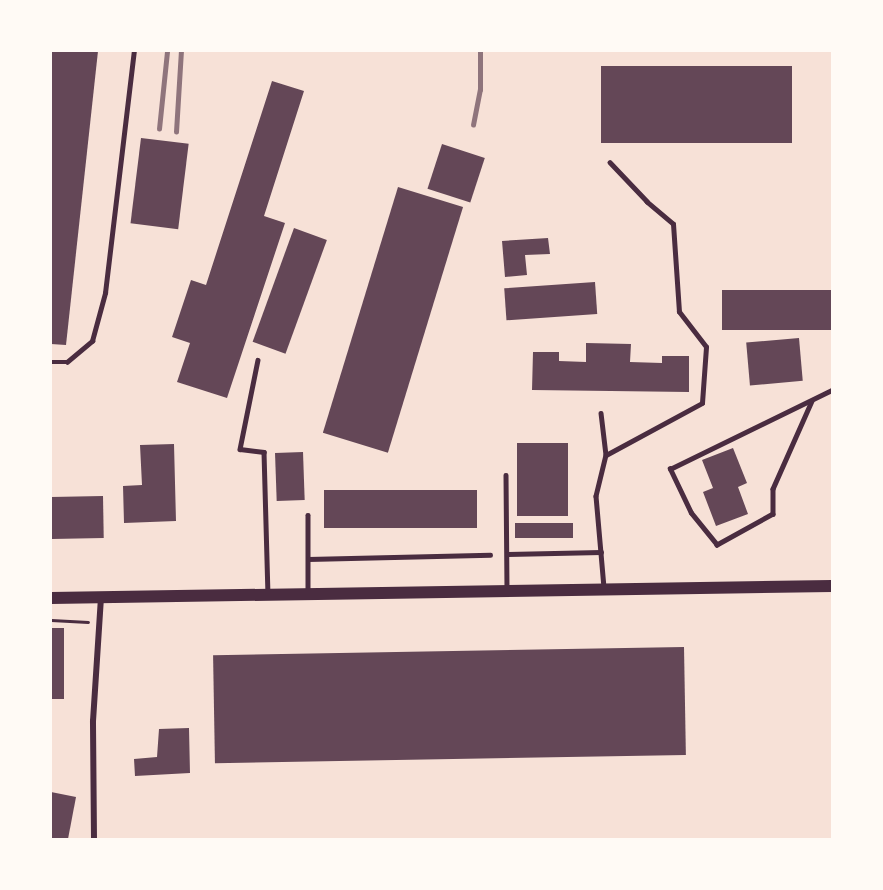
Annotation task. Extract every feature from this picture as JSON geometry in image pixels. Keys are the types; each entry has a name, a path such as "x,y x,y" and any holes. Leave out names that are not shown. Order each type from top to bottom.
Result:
{"main road":[{"path":"51,598 832,586"}],"street":[{"path":"94,839 93,721 101,598"}],"lane":[{"path":"51,362 67,362 92,341 105,293 134,51"},
{"path":"606,455 702,404 706,347 679,312 673,224 647,202 610,163"},
{"path":"258,360 240,449 264,452 268,595"},
{"path":"812,401 773,489 773,514 717,545 691,513 670,469 832,390"},
{"path":"601,413 606,455 596,496 604,590"},
{"path":"506,475 507,591"},
{"path":"308,515 308,594"},
{"path":"507,554 601,552"},
{"path":"308,559 490,555"}],"path":[{"path":"51,620 99,623"}],"building":[{"path":"51,51 98,51 66,345 51,344"},
{"path":"601,66 792,66 792,143 601,143"},
{"path":"272,81 304,91 264,216 285,223 227,398 177,382 190,343 172,337 191,280 206,285"},
{"path":"141,138 189,144 178,229 131,223"},
{"path":"442,144 485,158 470,203 427,189"},
{"path":"398,187 463,207 388,453 323,433"},
{"path":"294,228 327,240 286,354 253,342"},
{"path":"548,238 550,254 525,255 527,275 505,277 502,241"},
{"path":"595,282 597,314 506,320 504,288"},
{"path":"722,290 832,290 832,330 722,330"},
{"path":"799,338 803,381 750,385 746,343"},
{"path":"586,343 631,344 630,362 662,363 662,356 689,356 689,392 532,390 533,352 559,352 559,361 586,362"},
{"path":"517,443 568,443 568,516 517,516"},
{"path":"174,444 176,521 124,523 123,486 142,485 140,445"},
{"path":"733,448 747,483 738,487 748,514 716,526 703,492 713,488 702,460"},
{"path":"303,452 305,500 277,501 275,453"},
{"path":"324,490 477,490 477,528 324,528"},
{"path":"103,496 104,538 52,539 51,497"},
{"path":"515,523 573,523 573,538 515,538"},
{"path":"51,628 64,628 64,699 51,699"},
{"path":"684,647 686,755 215,763 213,655"},
{"path":"189,728 190,773 135,776 134,759 157,757 159,729"},
{"path":"51,792 76,797 68,839 51,839"}],"railway":[{"path":"159,129 167,51"},
{"path":"176,132 181,51"},
{"path":"473,125 480,90 480,51"}]}
